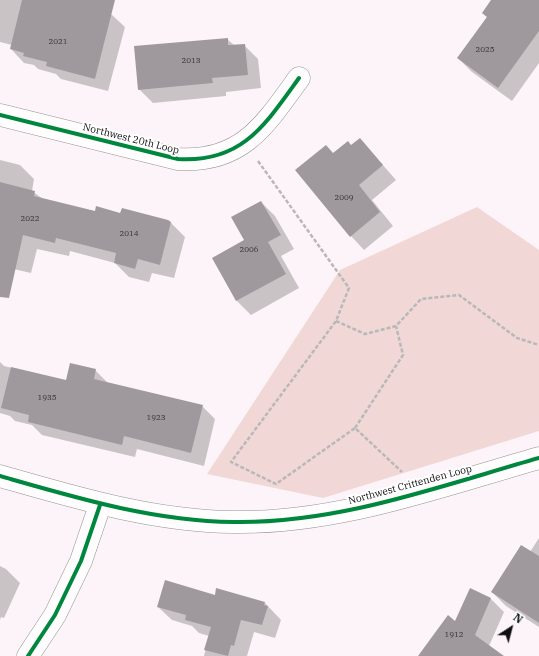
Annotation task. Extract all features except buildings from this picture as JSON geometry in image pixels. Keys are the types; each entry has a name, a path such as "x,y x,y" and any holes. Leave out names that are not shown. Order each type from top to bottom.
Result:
{"street":[{"name":"Northwest 20th Loop","path":"0,115 178,159 198,160 215,157 232,150 244,141 268,121 299,78"},
{"name":"Northwest Crittenden Loop","path":"0,476 100,504 163,516 233,522 270,521 348,511 539,458"},
{"path":"28,656 56,615 81,561 100,504"}],"path":[{"path":"244,141 349,288 336,321 231,462 276,484 355,428 403,355 396,326"},
{"path":"336,321 365,334 396,326 421,298 459,295 517,338 539,345"},
{"path":"355,428 403,474 411,494"}],"shaded area":[{"path":"477,207 539,250 539,431 323,498 207,474 340,270"}],"cycle path":[{"path":"0,115 178,159 200,159 219,155 235,148 250,138 275,111 299,78"},
{"path":"0,476 86,500 144,513 203,521 272,521 311,517 350,510 426,491 539,458"},
{"path":"28,656 55,615 81,561 100,505"}]}
